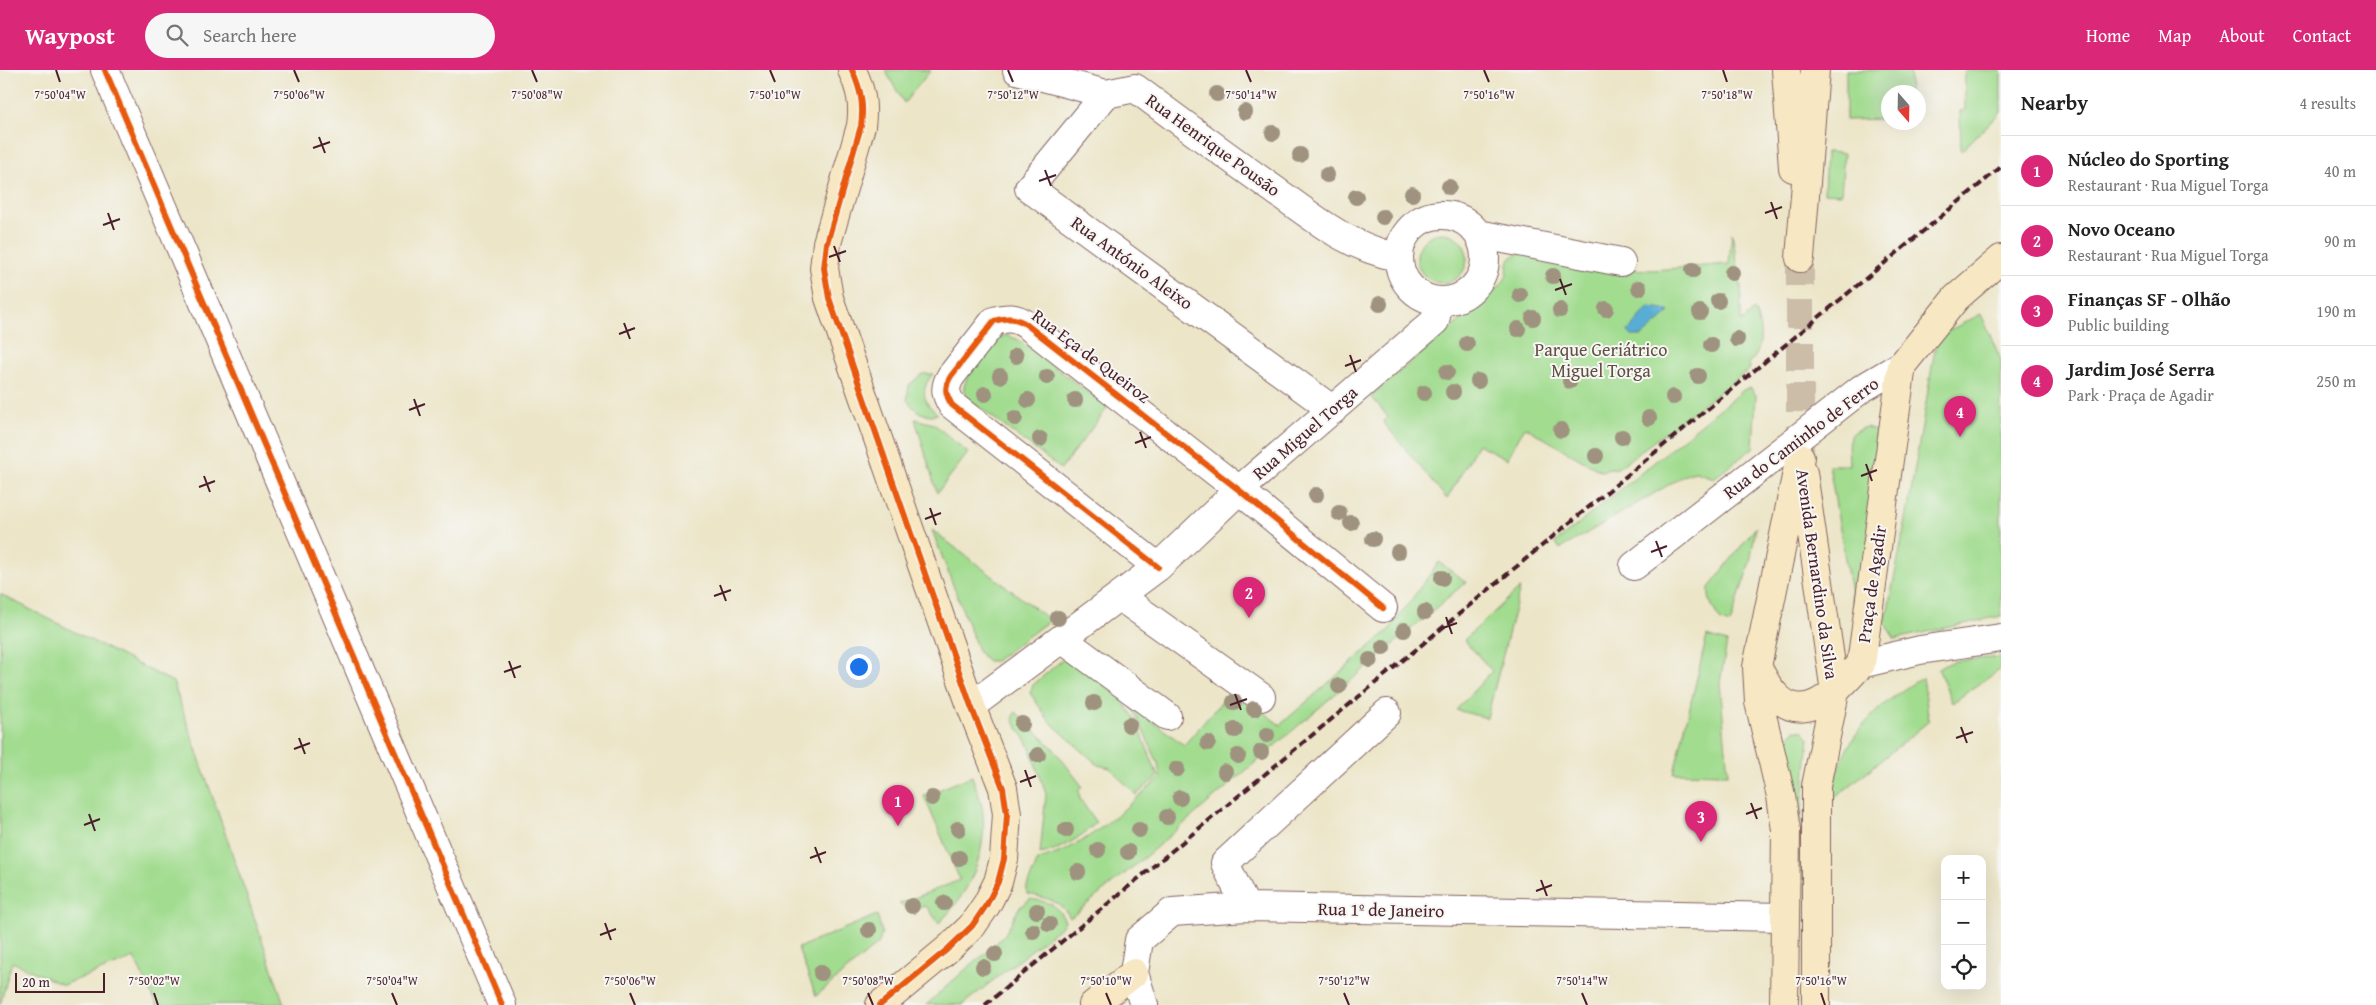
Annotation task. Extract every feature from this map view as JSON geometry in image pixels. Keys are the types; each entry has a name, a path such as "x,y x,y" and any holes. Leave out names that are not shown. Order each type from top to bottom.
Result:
{"street":[{"path":"105,70 502,1005"},
{"path":"852,70 861,93 863,112 861,126 827,242 824,268 829,298 971,706 1003,788 1007,814 1004,859 998,882 987,904 972,926 880,1005"},
{"name":"Rua Henrique Pousão","path":"1017,70 1106,94 1137,79 1227,157 1341,236 1374,252 1398,257"},
{"path":"1786,70 1800,258 1815,70"},
{"name":"Rua António Aleixo","path":"1106,94 1030,188 1333,410"},
{"path":"1444,215 1457,218 1469,224 1478,234 1484,247 1486,260 1479,280 1465,295 1453,301 1439,302 1426,299 1414,292 1405,283 1398,257 1400,244 1407,232 1417,222 1430,216 1444,215"},
{"path":"1478,234 1621,262"},
{"name":"Rua do Caminho de Ferro","path":"1634,566 1861,388 1902,365 1956,298 2001,259"},
{"name":"Rua Miguel Torga","path":"971,706 1158,567 1239,490 1435,321 1439,302"},
{"name":"Rua Eça de Queiroz","path":"1158,567 952,405 946,395 946,385 986,329 994,321 1004,318 1017,318 1028,325 1239,490"},
{"name":"Praça de Agadir","path":"1757,667 1771,690 1782,701 1793,707 1804,708 1816,705 1835,692 1861,664 1902,365"},
{"name":"Avenida Bernardino da Silva","path":"1784,1005 1786,830 1782,796 1759,702 1757,667 1800,456 1835,692 1816,786 1816,1005"},
{"path":"1239,490 1383,608"},
{"path":"1119,596 1261,697"},
{"path":"1861,664 1920,650 2001,638"},
{"path":"1062,640 1166,716"},
{"path":"1246,907 1225,863 1387,713"},
{"name":"Rua 1º de Janeiro","path":"1134,973 1138,940 1172,912 1246,907 1785,917"},
{"path":"1093,1005 1134,973 1144,1005"}],"green space":[{"path":"885,70 931,70 904,103"},
{"path":"1846,70 1911,70 1910,85 1881,85 1881,119 1846,120"},
{"path":"1965,70 2001,70 2001,112 1961,151 1960,111 1965,110"},
{"path":"1826,152 1844,153 1841,194 1824,193"},
{"path":"1442,233 1456,237 1463,244 1467,258 1463,272 1456,279 1442,283 1428,279 1421,272 1417,258 1421,244 1428,237"},
{"name":"Parque Geriátrico Miguel Torga","path":"1732,233 1741,286 1741,322 1754,310 1760,330 1759,345 1754,358 1749,363 1750,369 1618,468 1600,471 1525,427 1507,459 1478,444 1447,499 1383,422 1388,417 1371,396 1494,292 1505,279 1509,260 1515,255 1521,253 1627,269 1653,270 1729,264"},
{"path":"1981,314 2001,360 2001,616 1895,639 1885,624 1907,515 1937,337"},
{"path":"1005,335 1017,339 1108,407 1061,469 967,398 964,393 969,375 981,358"},
{"path":"922,374 933,374 926,385 925,395 929,405 938,414 928,415 920,413 907,400 909,385"},
{"path":"1751,388 1756,395 1753,448 1714,478 1696,472 1687,474 1560,549 1555,543 1743,390"},
{"path":"915,419 934,424 968,453 937,493"},
{"path":"1866,427 1886,433 1856,623 1829,465 1849,465 1849,440 1854,433"},
{"path":"1756,527 1750,562 1730,624 1721,621 1716,614 1710,601 1709,588"},
{"path":"932,530 1050,620 995,661 988,661 979,653"},
{"path":"1439,562 1466,582 1139,862 1070,918 1062,907 1052,901 1027,894 1027,886 1038,860 1056,854 1088,837 1160,778 1158,763 1132,706 1184,745 1233,689 1280,725 1389,630"},
{"path":"1520,588 1487,718 1456,710 1492,671 1464,640"},
{"path":"0,594 173,682 284,1004 157,1005 134,958 63,985 12,962 0,1005"},
{"path":"1707,636 1727,642 1720,683 1728,774 1674,773"},
{"path":"2001,657 2001,669 1952,703 1938,668 1955,661"},
{"path":"1063,659 1074,663 1119,696 1136,720 1158,776 1136,795 1110,768 1098,765 1050,722 1030,693 1033,685"},
{"path":"1923,677 1929,721 1831,801 1841,761 1850,743 1861,728 1889,701"},
{"path":"1016,712 1053,748 1082,786 1079,790 1080,799 1096,823 1070,843 1040,854 1046,794 1028,743 1014,722 1013,716"},
{"path":"1795,730 1803,731 1809,738 1801,822 1799,822 1787,737"},
{"path":"972,776 982,809 982,844 967,887 959,900 939,923 926,906 910,910 899,904 960,880 924,796"},
{"path":"1030,899 1051,904 1055,907 1065,921 1062,926 962,1005 926,1005 991,949 1005,934 1019,908"},
{"path":"877,915 882,932 879,943 816,996 798,948"}],"water":[{"path":"1649,307 1664,309 1670,312 1642,336 1632,336 1628,332 1629,330"}],"tunnel":[{"path":"1800,258 1800,457"}],"railway":[{"path":"985,1005 2001,167"}],"cycle path":[{"path":"105,70 502,1005"},
{"path":"852,70 861,97 862,118 827,243 824,268 829,298 971,706 1003,788 1007,814 1004,859 998,882 987,904 972,926 949,948 880,1005"},
{"path":"1158,567 952,405 946,390 947,384 951,376 994,321 1011,318 1027,325 1239,490 1383,608"}],"place":[{"name":"Jardim José Serra","path":"1960,437"},
{"name":"Novo Oceano","path":"1249,618"},
{"name":"Núcleo do Sporting","path":"898,826"},
{"name":"Finanças SF - Olhão","path":"1701,842"}]}
